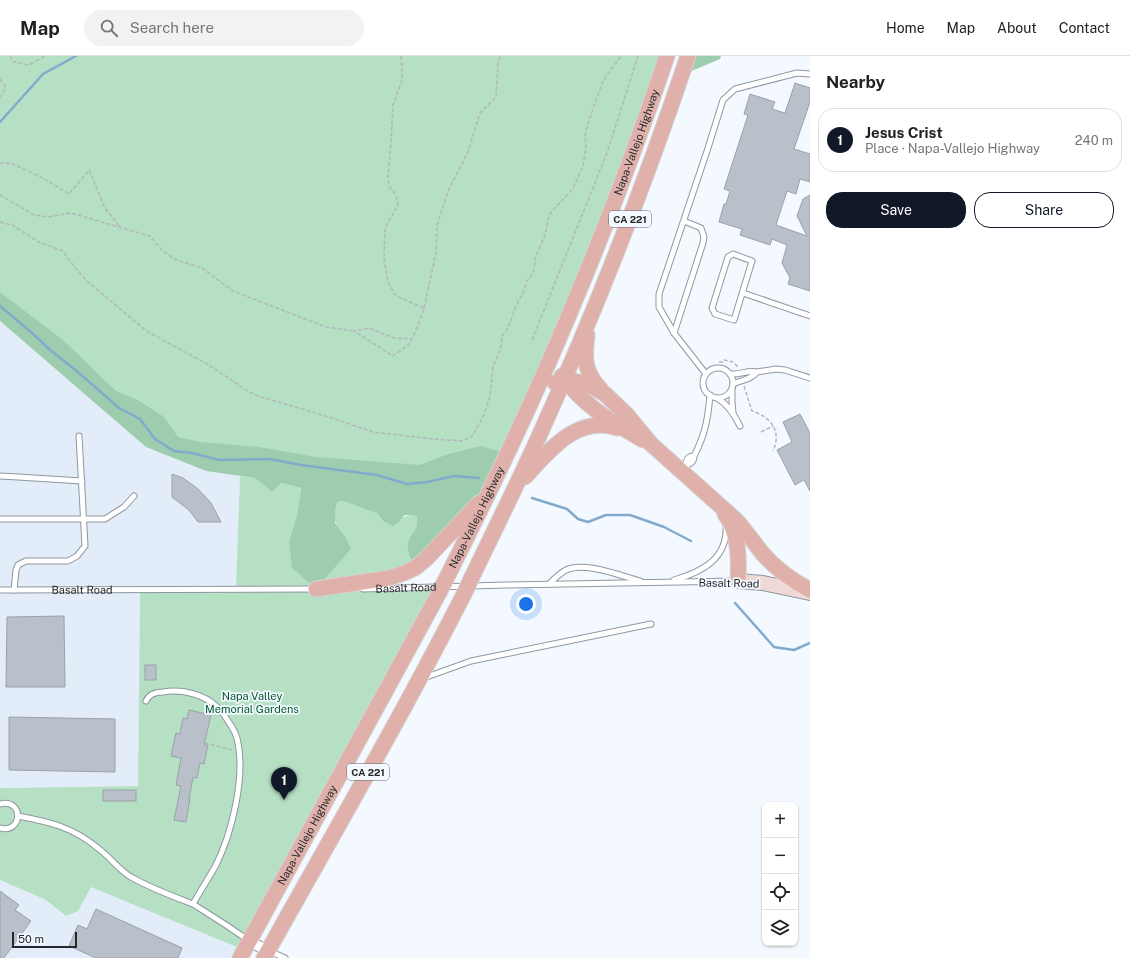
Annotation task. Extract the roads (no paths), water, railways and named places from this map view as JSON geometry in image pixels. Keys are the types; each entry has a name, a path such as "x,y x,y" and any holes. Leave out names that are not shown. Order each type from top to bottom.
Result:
{"main road":[{"name":"Napa-Vallejo Highway","path":"240,958 442,587 490,491 535,393 592,258 620,188 667,56"},
{"name":"Napa-Vallejo Highway","path":"266,954 419,680 468,585 516,486 590,319 644,182 688,56"},
{"path":"590,319 585,353 586,366 590,375 605,394 627,415 651,444"},
{"path":"555,346 557,362 564,379 588,405 630,433"},
{"path":"535,393 564,379 591,386 605,394"},
{"path":"516,486 555,446 567,436 592,425 604,424 616,427 651,444 684,468 705,492 741,525 762,553 773,564 810,591"},
{"path":"316,589 389,578 414,568 426,559 490,491"},
{"path":"717,504 727,517 733,532 737,549 738,581"}],"street":[{"name":"Basalt Road","path":"738,581 763,583 810,591"},
{"path":"249,941 266,954"}],"lane":[{"path":"706,374 674,333 659,308 659,294 723,100 735,89 797,73 810,74"},
{"path":"674,333 704,237 701,228 684,221"},
{"path":"733,254 752,261 743,293 734,320 715,314 712,308 728,257 733,254"},
{"path":"743,293 810,316"},
{"path":"740,426 733,413 721,400 707,392 703,384 706,374 709,371 718,368 723,369 730,374 737,375 751,371 757,372 776,369 785,370 810,378"},
{"path":"717,398 727,395 732,386 738,382 751,378 757,372"},
{"path":"730,374 733,380 733,413"},
{"path":"684,468 692,462 702,440 709,414 710,395"},
{"path":"14,590 18,565 26,561 68,560 77,556 85,546 79,436"},
{"path":"0,476 82,481"},
{"path":"0,519 105,519 124,507 134,496"},
{"path":"667,582 699,572 709,565 717,556 725,537 726,526 724,516 717,504"},
{"path":"548,584 566,570 582,567 602,570 644,582"},
{"name":"Basalt Road","path":"0,590 316,589 738,581"},
{"path":"419,680 471,661 651,624"},
{"path":"146,701 149,696 157,692 173,690 195,694 209,700 222,712 234,730 238,742 240,758 236,806 228,834 216,863 193,904"},
{"path":"0,804 8,803 12,805 18,816 12,827 0,828"},
{"path":"18,816 46,821 64,827 77,834 99,849 130,876 148,886 193,904 249,941"},
{"path":"266,954 285,958"}],"waterway":[{"path":"0,122 43,74 76,56"},
{"path":"0,306 119,408 140,419 155,439 174,451 192,453 219,460 270,459 301,465 377,475 407,484 427,482 454,476 479,478"},
{"path":"532,498 567,509 578,519 588,522 606,515 630,515 664,527 691,541"},
{"path":"735,603 774,647 794,650 810,643"}],"place":[{"name":"Jesus Crist","path":"284,800"}],"park label":[{"name":"Napa Valley Memorial Gardens","path":"252,702"}]}
